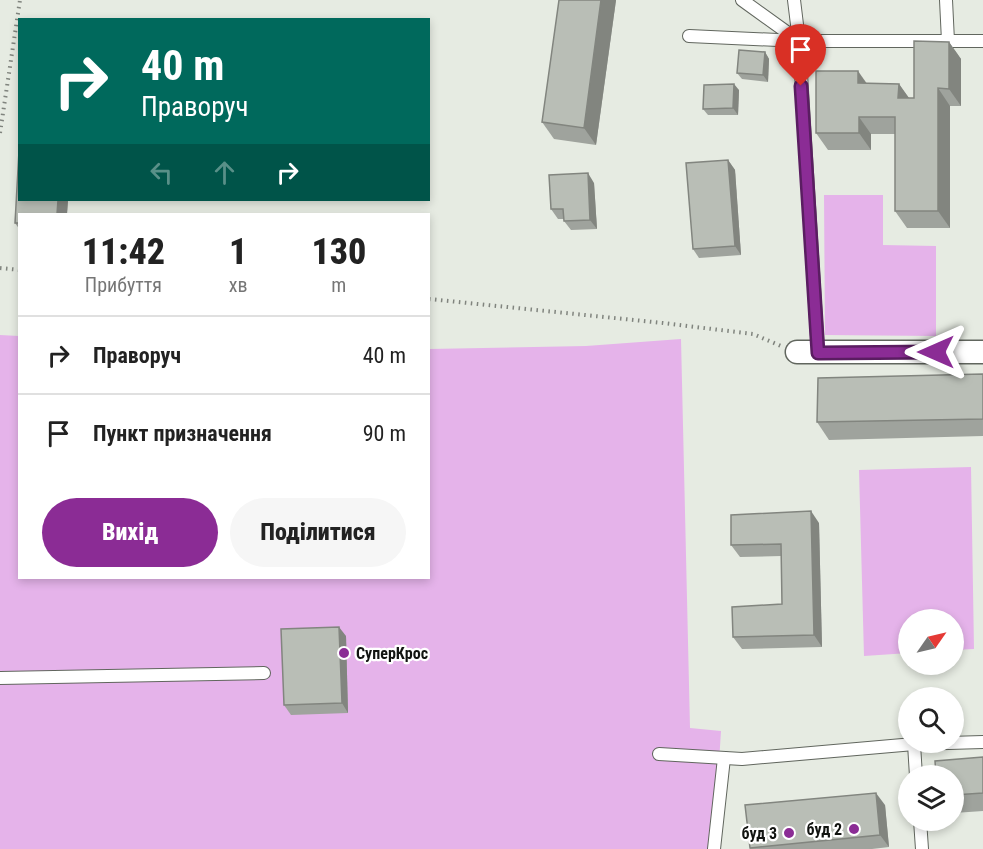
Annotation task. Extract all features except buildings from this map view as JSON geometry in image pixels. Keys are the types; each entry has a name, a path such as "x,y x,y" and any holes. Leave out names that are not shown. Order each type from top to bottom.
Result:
{"street":[{"path":"807,353 983,352"}],"lane":[{"path":"742,0 799,41"},
{"path":"794,0 799,41 807,353"},
{"path":"946,0 948,41"},
{"path":"689,36 799,41 983,41"},
{"path":"0,678 264,673"},
{"path":"964,743 983,742"},
{"path":"659,754 742,759 898,745"},
{"path":"714,849 724,758"},
{"path":"921,831 922,849"}],"path":[{"path":"0,133 20,0"},
{"path":"0,268 18,270"},
{"path":"430,299 753,334 807,353"}],"shaded area":[{"path":"824,195 883,195 883,245 936,246 936,336 825,335"},
{"name":"СуперКрос","path":"0,335 18,336 18,579 430,579 430,349 586,346 681,339 690,728 721,731 710,849 0,849"},
{"path":"971,467 974,649 964,650 964,609 898,609 898,654 864,656 859,470"}],"place":[{"name":"СуперКрос","path":"344,653"},
{"name":"буд 2","path":"854,829"},
{"name":"буд 3","path":"789,833"}],"route":[{"path":"801,86 818,353 936,352"}]}
